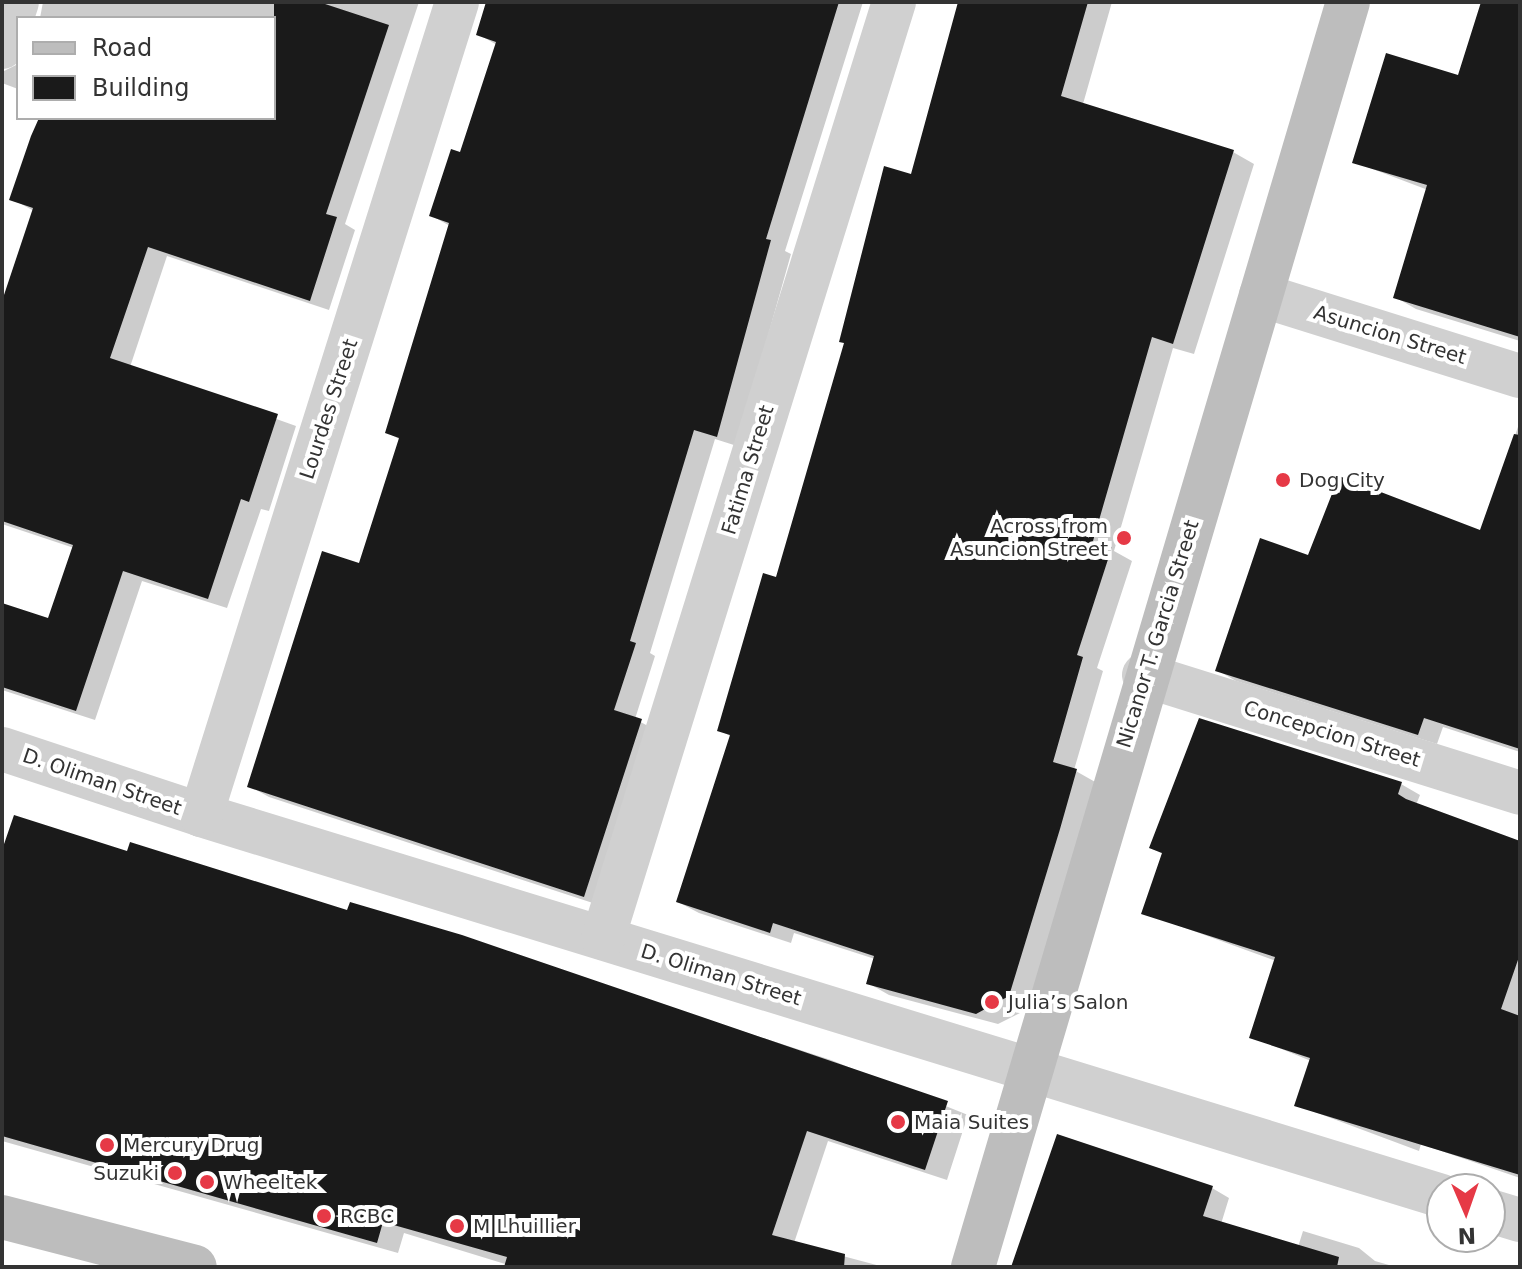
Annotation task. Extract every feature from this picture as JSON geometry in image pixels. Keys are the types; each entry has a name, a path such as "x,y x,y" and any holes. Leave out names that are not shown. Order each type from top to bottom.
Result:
{"street":[{"path":"2,47 17,2"},
{"name":"Lourdes Street","path":"201,815 457,2"},
{"name":"Fatima Street","path":"603,938 894,2"},
{"name":"Nicanor T. Garcia Street","path":"973,1267 1144,675 1348,2"},
{"name":"Asuncion Street","path":"1261,295 1520,376"},
{"name":"Concepcion Street","path":"1144,675 1520,793"},
{"name":"D. Oliman Street","path":"2,749 201,815 1426,1191"},
{"path":"2,1217 107,1257 195,1267"}],"building":[{"path":"274,2 319,2 389,25 326,214 337,217 310,301 148,247 110,358 278,414 249,502 241,499 208,599 123,571 76,711 2,687 2,603 48,618 73,545 2,521 2,301 33,208 9,200 31,136 38,120 276,120"},
{"path":"486,2 839,2 766,239 771,240 717,437 694,430 630,641 636,643 614,710 642,719 584,897 247,787 322,551 359,563 399,438 385,433 449,223 429,216 451,149 460,152 496,42 476,35"},
{"path":"958,2 1088,2 1061,96 1234,150 1173,344 1152,337 1093,541 1112,547 1077,655 1083,657 1053,762 1077,769 1060,829 1009,996 976,1014 866,984 874,956 773,923 770,933 676,902 730,735 717,731 763,573 776,577 844,343 839,342 884,166 911,174"},
{"path":"1481,2 1520,2 1520,337 1393,298 1427,185 1352,163 1386,53 1458,75"},
{"path":"1514,434 1520,435 1520,749 1424,718 1418,735 1215,671 1260,538 1308,555 1339,476 1480,530"},
{"path":"1199,718 1402,782 1398,794 1406,799 1520,841 1520,954 1501,1009 1520,1016 1520,1175 1294,1106 1310,1058 1249,1038 1275,957 1141,914 1162,853 1149,848"},
{"path":"14,815 127,851 130,842 347,910 350,902 462,935 948,1101 925,1170 807,1131 772,1235 845,1254 844,1267 504,1267 507,1257 383,1222 377,1243 2,1136 2,850"},
{"path":"1057,1134 1213,1186 1203,1216 1339,1257 1337,1267 1011,1267"}],"place":[{"name":"Dog City","path":"1283,480"},
{"name":"Across from Asuncion Street","path":"1124,538"},
{"name":"Julia’s Salon","path":"992,1002"},
{"name":"Maia Suites","path":"898,1122"},
{"name":"Mercury Drug","path":"107,1145"},
{"name":"Suzuki","path":"175,1173"},
{"name":"Wheeltek","path":"207,1182"},
{"name":"RCBC","path":"324,1216"},
{"name":"M Lhuillier","path":"457,1226"}]}
